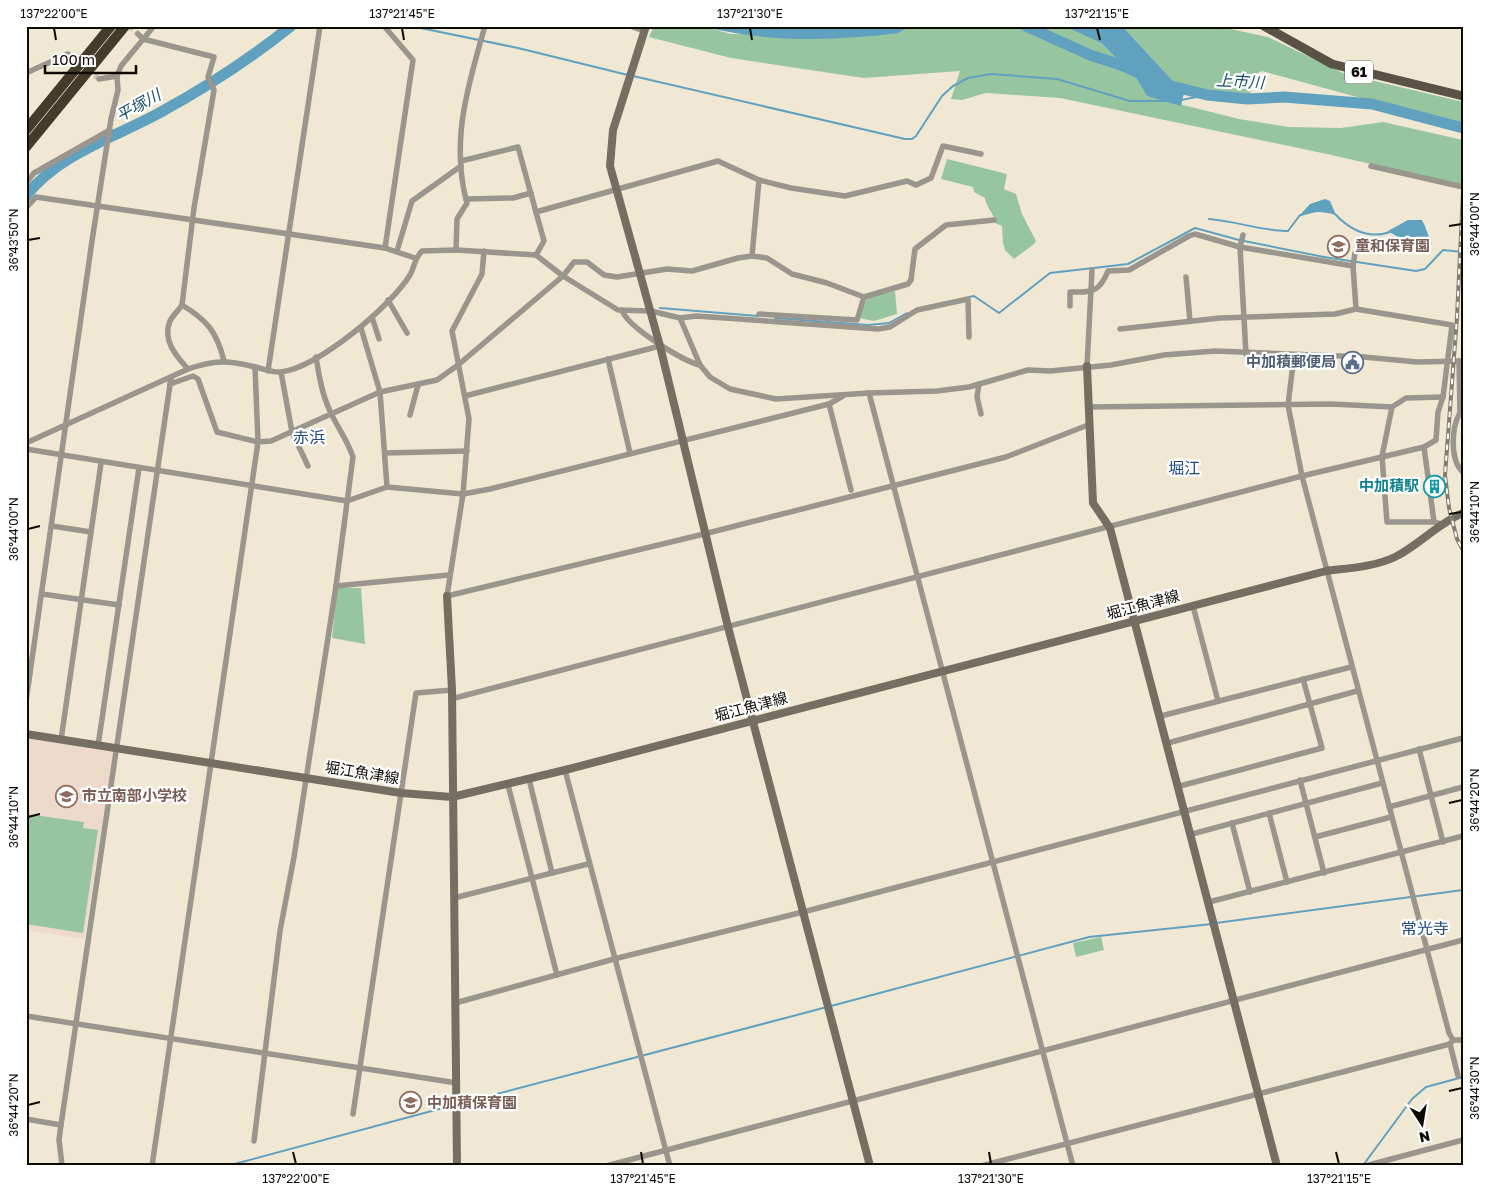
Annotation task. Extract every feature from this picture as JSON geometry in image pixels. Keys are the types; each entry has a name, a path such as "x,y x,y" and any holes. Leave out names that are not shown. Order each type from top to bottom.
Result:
{"highway":[{"path":"26,130 111,26"},
{"path":"26,147 125,26"}],"main road":[{"name":"61","path":"1264,26 1339,67 1463,96"}],"street":[{"path":"26,701 107,148 118,90 117,76 121,66 140,36 154,26"},
{"path":"268,371 320,26"},
{"path":"384,26 413,60 385,248"},
{"path":"456,250 458,219 468,203 461,177 461,116 485,26"},
{"path":"630,26 645,28 611,138 610,166 660,345 704,534 851,1102 870,1166"},
{"path":"140,36 214,57 208,78 214,90 192,221 182,305 170,321 168,339 174,354 188,369"},
{"path":"26,72 68,54"},
{"path":"99,79 117,76"},
{"path":"26,182 34,173 110,130"},
{"path":"536,212 718,161 759,180 791,188 845,196 907,181 916,185 931,178 943,146 982,154"},
{"path":"397,251 412,202 461,163 518,147 544,241 536,255"},
{"path":"1371,166 1463,188"},
{"path":"752,256 759,180"},
{"path":"466,199 512,198 531,193"},
{"path":"26,208 36,197 98,208 385,248 415,258"},
{"path":"26,443 170,381 193,376 198,379 217,432 258,442 271,441 380,392 437,380 458,365 563,276 574,262 587,262 604,275 629,276 667,269 692,271 752,256 767,258 792,274 827,283 864,297 908,284 912,280 915,249 946,226 994,220"},
{"path":"1070,306 1070,292 1091,292 1102,284 1108,271 1129,270 1189,236 1196,234 1240,247 1353,266"},
{"path":"1243,235 1240,247 1246,354"},
{"path":"63,1166 59,1140 61,1125 170,381 188,369 210,362 224,361 281,372 298,367 361,328 411,274 415,258 422,251 456,250 536,255 563,276 622,310 651,311 680,318 696,313 878,329 890,328 917,310 968,299 969,337"},
{"path":"458,1166 452,690 446,614 447,596 463,494 470,419 452,331 482,274 484,251"},
{"path":"1355,252 1353,266 1356,309"},
{"path":"1092,270 1087,366 1088,425 1093,503 1110,528 1180,786 1277,1166"},
{"path":"1186,277 1190,321"},
{"path":"759,314 857,320 864,297"},
{"path":"388,300 407,334"},
{"path":"182,305 209,324 220,345 224,361"},
{"path":"451,699 1110,528 1302,476 1424,446 1436,440 1438,412 1443,397 1452,325 1356,309 1335,314 1190,321 1120,329"},
{"path":"622,310 624,317 660,345 689,362 700,365"},
{"path":"372,317 379,339"},
{"path":"680,318 700,365 710,377 730,389 776,399 936,391 979,384 1028,370 1050,371 1111,365 1164,355 1195,353 1364,357 1418,362 1461,361 1460,413 1457,418 1454,450 1457,467 1463,472"},
{"path":"361,328 380,392 388,488"},
{"path":"465,396 660,345"},
{"path":"1294,356 1288,405 1302,476 1449,1034 1458,1076"},
{"path":"254,1141 280,931 336,586 353,457 347,441 331,414 322,390 316,357"},
{"path":"608,359 630,453"},
{"path":"152,1166 258,442 255,367"},
{"path":"281,372 292,432 308,466"},
{"path":"979,384 978,397 981,414"},
{"path":"410,415 418,385"},
{"path":"869,393 1073,1166"},
{"path":"26,449 100,463 347,501 388,488 463,494 830,404 845,395"},
{"path":"1088,407 1331,404 1392,407 1406,398 1443,397"},
{"path":"830,404 851,490"},
{"path":"1392,407 1382,456 1387,522 1438,523 1424,446"},
{"path":"447,596 704,534 1006,457 1088,425"},
{"path":"385,453 467,451"},
{"path":"61,740 100,463"},
{"path":"98,746 139,468"},
{"name":"堀江魚津線","path":"26,734 401,793 452,797 508,785 1326,571 1385,561 1409,548 1438,523 1463,513"},
{"path":"52,526 91,532"},
{"path":"336,586 450,575"},
{"path":"42,594 119,605"},
{"path":"1194,606 1218,702"},
{"path":"1161,716 1351,667"},
{"path":"1180,786 1322,748 1303,679"},
{"path":"353,1114 416,692 452,690"},
{"path":"1168,742 1358,691"},
{"path":"455,1003 614,959 803,912 1462,738 1463,746"},
{"path":"1419,749 1443,842"},
{"path":"565,770 588,864 670,1166"},
{"path":"529,779 552,873"},
{"path":"1300,780 1324,873"},
{"path":"1192,834 1382,783"},
{"path":"508,785 557,975"},
{"path":"1388,807 1463,788"},
{"path":"1269,814 1287,882"},
{"path":"1315,837 1391,818"},
{"path":"1232,823 1250,892"},
{"path":"1210,902 1463,836"},
{"path":"454,898 588,864"},
{"path":"606,1166 1463,940"},
{"path":"26,1016 457,1084"},
{"path":"981,1166 1463,1040"},
{"path":"26,1120 61,1125"},
{"path":"1364,1166 1463,1140"}],"shaded area":[{"path":"26,737 114,753 84,939 26,930"}],"green space":[{"path":"654,26 702,26 731,34 899,33 910,26 1064,26 1100,42 1135,76 1147,96 1239,119 1289,127 1341,128 1383,122 1463,140 1463,185 1327,154 1060,98 986,93 962,100 951,99 960,71 863,78 731,58 649,37"},
{"path":"1122,26 1216,26 1268,37 1345,74 1463,102 1463,126 1262,71 1256,74 1247,103 1184,93"},
{"path":"947,159 1007,174 1004,189 1016,194 1022,214 1036,241 1034,244 1014,259 1005,250 1002,226 995,223 985,198 974,192 973,187 941,179"},
{"path":"895,291 897,314 874,321 859,318 867,298"},
{"path":"337,588 361,588 365,644 332,638"},
{"path":"26,814 84,822 83,828 98,830 83,933 26,924"},
{"path":"1101,937 1104,950 1076,957 1073,943"}],"water":[{"path":"702,26 910,26 899,33 850,38 800,39 726,32"},
{"path":"1064,26 1123,27 1184,93 1181,106 1147,96 1135,76 1101,43"},
{"path":"1325,199 1330,201 1336,215 1317,212 1298,217 1310,204"},
{"path":"1408,220 1422,220 1432,244 1420,251 1388,231"}],"waterway":[{"name":"平塚川","path":"26,196 39,181 71,158 195,93 244,61 291,26"},
{"path":"411,26 518,48 628,75"},
{"name":"上市川","path":"1026,26 1090,55 1139,73"},
{"path":"633,76 905,139 912,139 916,136 942,96 953,86 968,78 991,74 1057,79 1130,101 1166,101"},
{"name":"上市川","path":"1167,85 1207,95 1247,99 1284,97 1372,104 1463,128"},
{"path":"1181,100 1207,95"},
{"path":"1335,214 1347,225 1361,232 1385,234 1393,231"},
{"path":"1209,219 1288,231 1300,215"},
{"path":"969,297 974,296 999,313 1050,273 1128,264 1195,228 1239,240"},
{"path":"1244,241 1324,257 1416,271 1425,269 1443,250 1463,252"},
{"path":"660,308 758,316"},
{"path":"775,318 868,325 889,323 907,313"},
{"path":"1216,923 1463,890"},
{"path":"831,1006 1089,937 1212,924"},
{"path":"459,1104 827,1007"},
{"path":"1364,1164 1412,1099 1426,1087 1463,1077"},
{"path":"227,1166 454,1105"}],"tunnel":[{"path":"129,26 138,34"},
{"path":"68,54 99,79"}],"railway":[{"path":"1463,192 1457,317 1445,475 1449,508 1457,539 1463,550"}],"place":[{"name":"童和保育園","path":"1339,246"},
{"name":"中加積郵便局","path":"1352,362"},
{"name":"中加積駅","path":"1435,486"},
{"name":"市立南部小学校","path":"66,796"},
{"name":"中加積保育園","path":"411,1103"}],"district":[{"name":"赤浜","path":"309,437"},
{"name":"堀江","path":"1184,468"},
{"name":"常光寺","path":"1425,928"}]}
